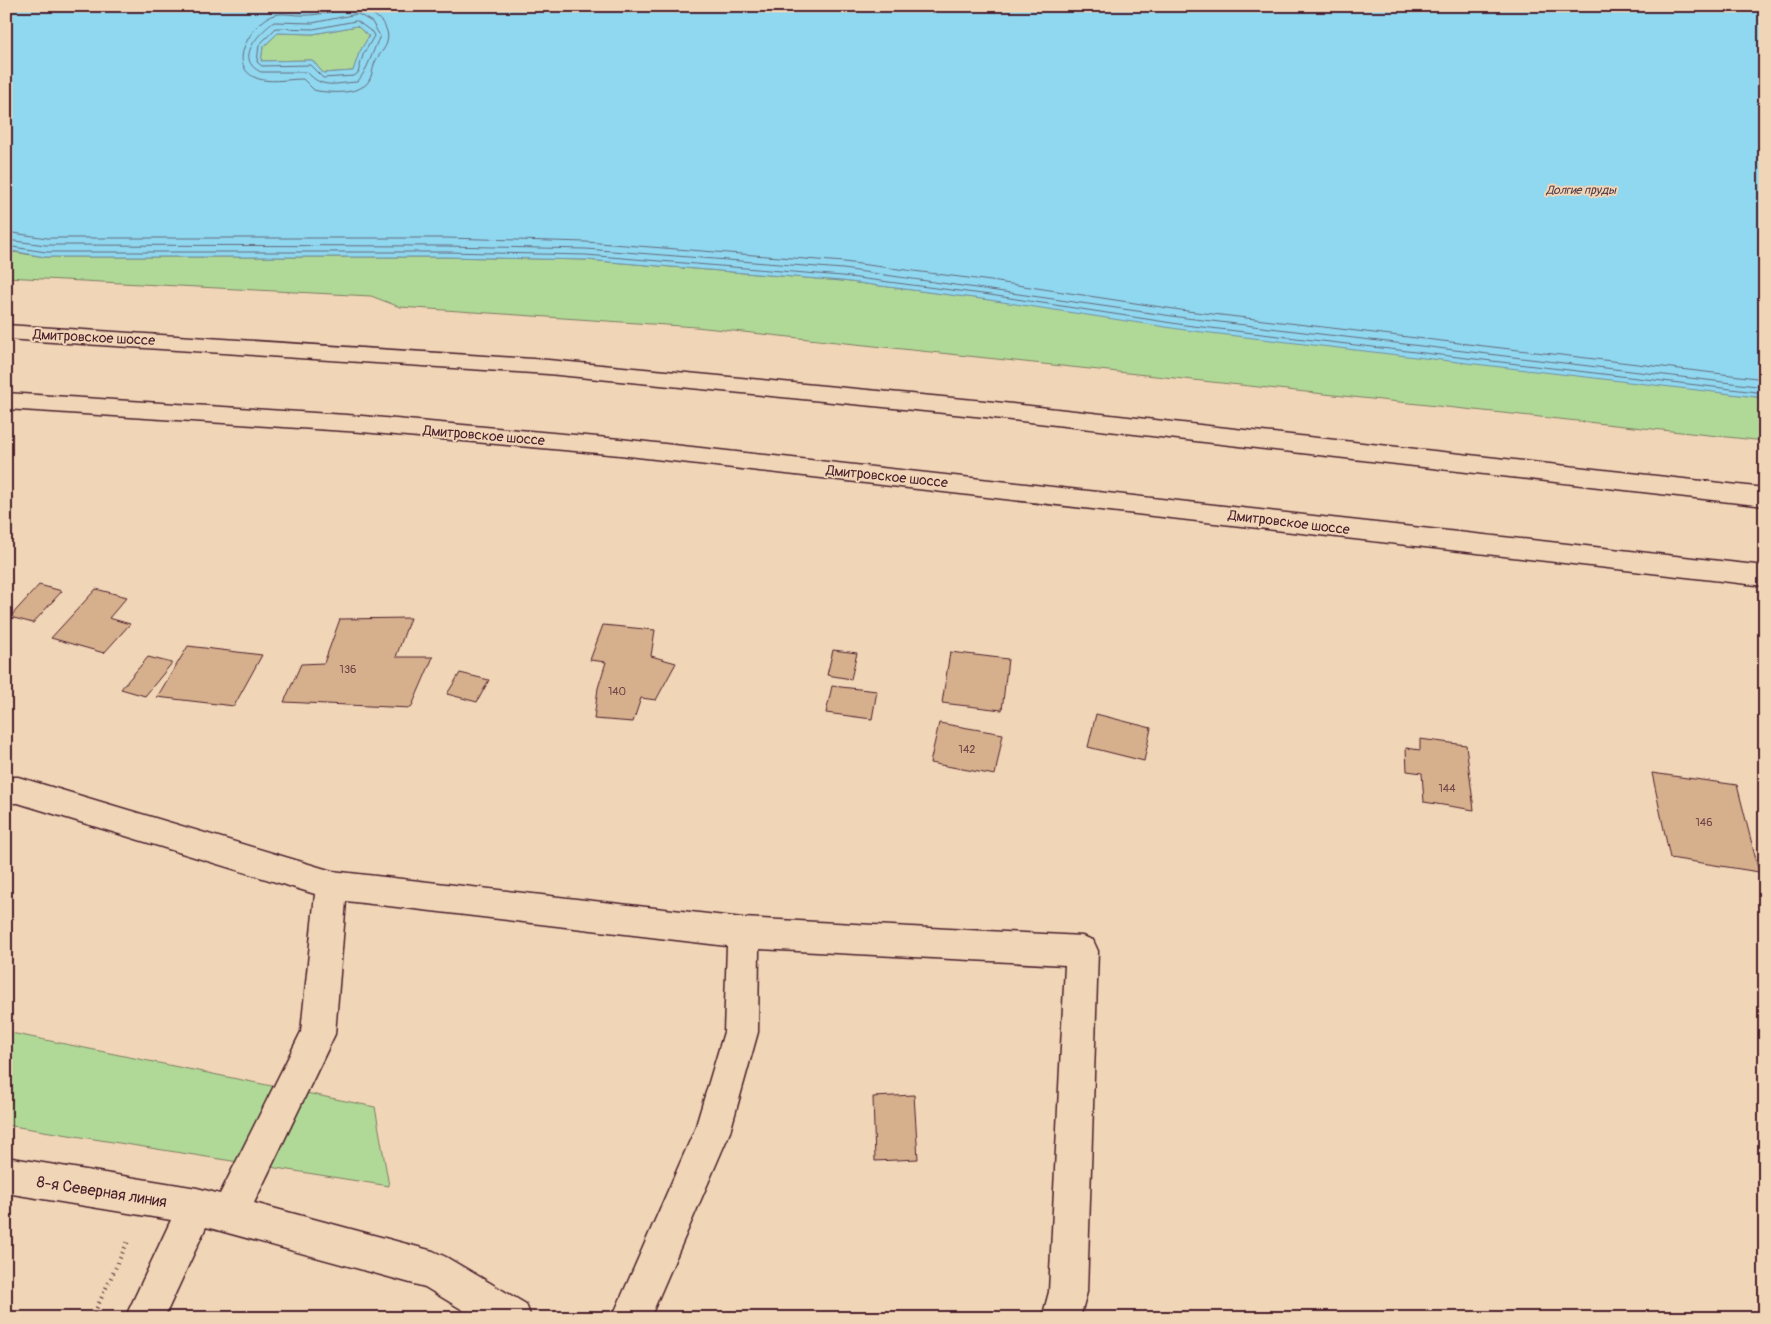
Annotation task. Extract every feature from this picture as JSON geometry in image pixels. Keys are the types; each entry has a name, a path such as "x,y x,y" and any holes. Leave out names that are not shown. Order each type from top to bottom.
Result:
{"main road":[{"name":"Дмитровское шоссе","path":"6,332 548,367 985,409 1765,498"},
{"name":"Дмитровское шоссе","path":"6,401 362,424 620,447 1765,576"},
{"path":"6,790 18,790 332,885 743,933 1082,951 1068,1292 1061,1318"},
{"path":"144,1318 213,1210 318,1034 332,885"},
{"path":"631,1318 712,1132 741,1032 743,933"},
{"name":"8-я Северная линия","path":"6,1175 213,1210 433,1270 512,1318"}],"path":[{"path":"92,1318 149,1199"}],"green space":[{"path":"357,26 369,36 359,53 353,71 323,73 312,60 261,61 263,47 278,33 313,34"},
{"path":"6,251 45,257 446,257 586,260 842,281 1765,398 1765,441 696,327 400,307 371,296 6,277"},
{"path":"6,1032 375,1107 389,1186 6,1125"}],"water":[{"name":"Долгие пруды","path":"6,6 1765,6 1765,398 1185,330 989,300 842,281 586,260 446,257 45,257 6,250","holes":["357,26 369,36 359,53 353,71 323,73 312,60 261,61 263,47 278,33 313,34"]}],"building":[{"path":"39,585 62,591 33,623 10,617"},
{"path":"96,589 127,597 109,618 130,624 104,653 51,638"},
{"path":"410,618 396,657 433,657 411,708 284,702 301,664 324,663 340,619"},
{"path":"603,625 655,630 651,656 676,663 656,700 641,698 633,722 594,719 598,688 606,662 590,660"},
{"path":"188,646 262,655 234,706 157,697"},
{"path":"833,650 857,653 851,679 827,675"},
{"path":"950,652 1008,659 1002,710 942,703"},
{"path":"148,657 172,663 145,696 121,689"},
{"path":"460,673 489,680 477,702 447,694"},
{"path":"832,686 877,691 872,719 826,713"},
{"path":"1096,714 1151,728 1144,761 1088,747"},
{"path":"939,723 1003,734 995,775 930,763"},
{"path":"1420,739 1466,745 1474,810 1424,802 1422,773 1407,771 1406,748 1420,750"},
{"path":"1652,773 1737,785 1759,872 1670,858"},
{"path":"914,1095 918,1159 875,1161 873,1097"}]}
